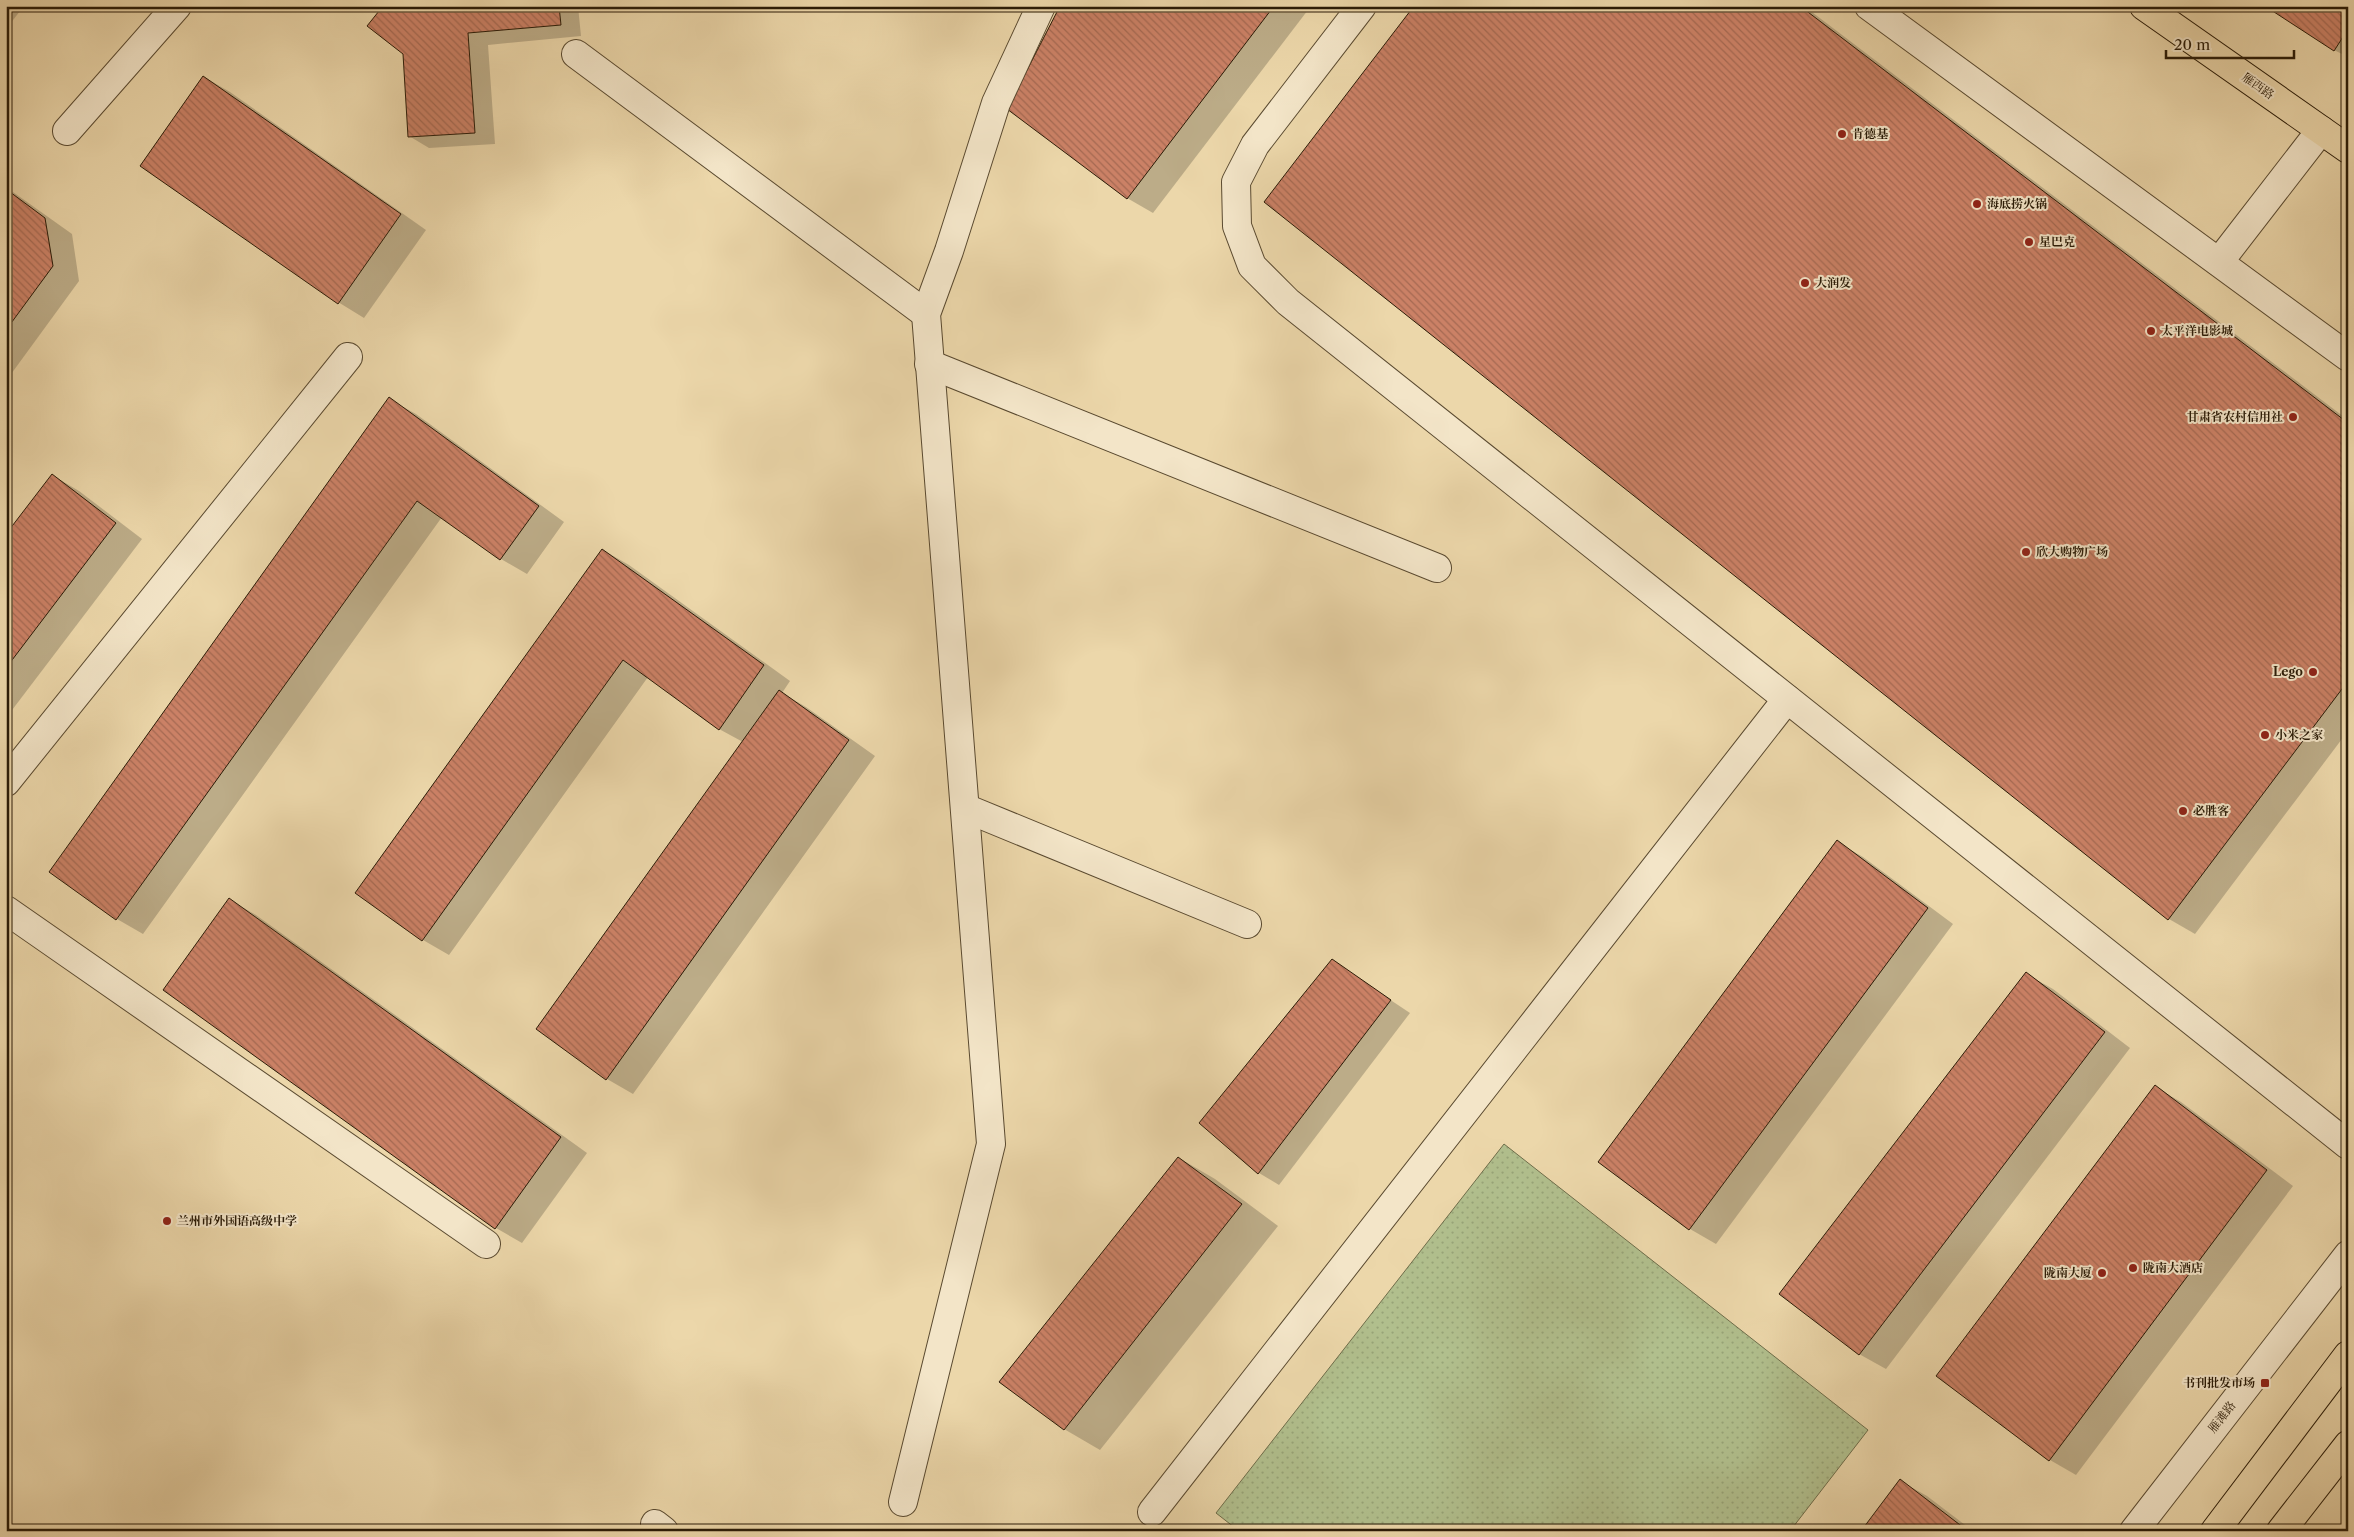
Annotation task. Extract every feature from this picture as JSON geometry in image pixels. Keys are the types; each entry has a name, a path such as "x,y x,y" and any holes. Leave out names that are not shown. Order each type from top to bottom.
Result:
{"main road":[{"name":"雁西路","path":"2144,6 2348,149"},
{"path":"2215,1531 2348,1355"},
{"path":"2281,1531 2348,1445"}],"street":[{"path":"67,131 177,6"},
{"path":"903,1502 992,1144 926,314 949,251 996,103 1041,6"},
{"path":"1362,6 1255,145 1236,182 1238,226 1252,266 1288,302 2348,1145"},
{"path":"1869,6 2348,357"},
{"path":"576,54 926,314"},
{"path":"2219,262 2321,130"},
{"path":"6,782 348,357"},
{"path":"929,364 1437,568"},
{"path":"1152,1512 1787,699"},
{"path":"965,808 1247,924"},
{"path":"6,910 486,1244"},
{"name":"雁滩路","path":"2134,1531 2348,1255"}],"green space":[{"path":"1504,1144 1868,1430 1790,1531 1239,1531 1216,1513"}],"building":[{"path":"383,6 559,6 561,25 468,33 475,133 408,137 403,54 367,26"},
{"path":"1060,6 1274,6 1127,199 1007,109"},
{"name":"欣大购物广场","path":"1414,6 1800,6 2348,423 2348,681 2168,920 1264,202"},
{"path":"2273,6 2348,6 2348,29 2334,51 2271,10"},
{"path":"203,76 401,214 338,304 140,166"},
{"path":"6,189 45,218 53,266 6,330"},
{"path":"389,397 539,506 500,560 417,501 116,920 49,872"},
{"path":"52,474 116,523 6,668 6,534"},
{"path":"602,549 764,665 719,730 623,660 422,941 355,893"},
{"path":"779,690 849,740 606,1080 536,1029"},
{"path":"1837,840 1928,908 1689,1230 1598,1162"},
{"path":"229,898 561,1137 495,1229 163,990"},
{"path":"1332,959 1391,1000 1258,1174 1199,1123"},
{"path":"2026,972 2105,1032 1859,1355 1779,1294"},
{"name":"陇南大厦","path":"2155,1085 2267,1170 2049,1461 1936,1376"},
{"path":"1178,1157 1242,1204 1064,1430 999,1382"},
{"path":"1900,1479 1968,1531 1861,1531"}],"place":[{"name":"肯德基","path":"1842,134"},
{"name":"海底捞火锅","path":"1977,204"},
{"name":"星巴克","path":"2029,242"},
{"name":"大润发","path":"1805,283"},
{"name":"太平洋电影城","path":"2151,331"},
{"name":"甘肃省农村信用社","path":"2293,417"},
{"name":"欣大购物广场","path":"2026,552"},
{"name":"Lego","path":"2313,672"},
{"name":"小米之家","path":"2265,735"},
{"name":"必胜客","path":"2183,811"},
{"name":"兰州市外国语高级中学","path":"167,1221"},
{"name":"陇南大酒店","path":"2133,1268"},
{"name":"陇南大厦","path":"2102,1273"},
{"name":"书刊批发市场","path":"2265,1383"}]}
